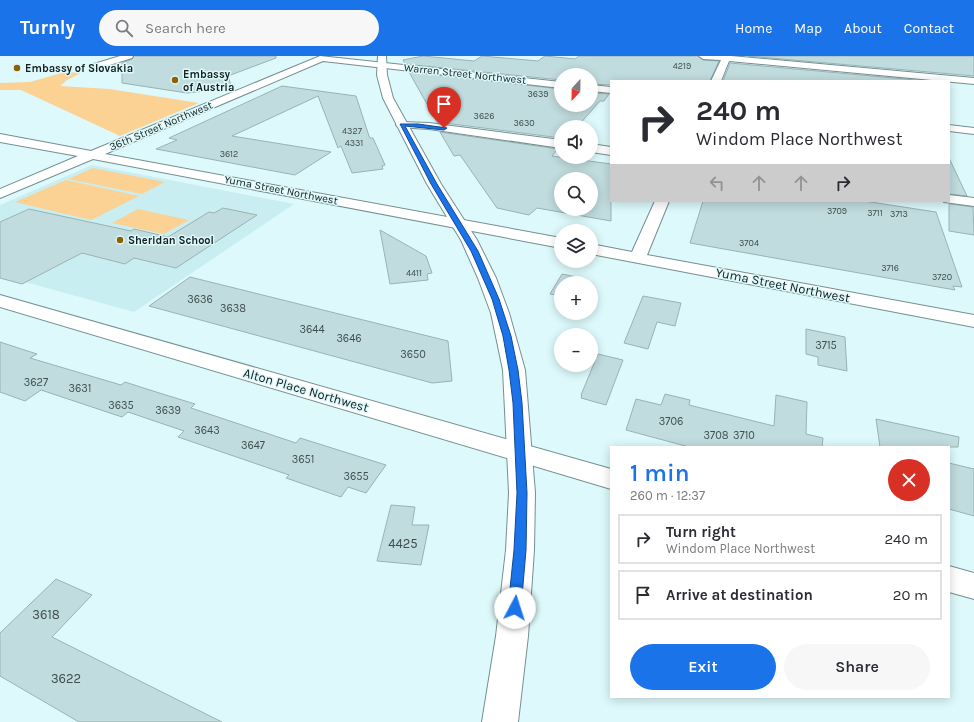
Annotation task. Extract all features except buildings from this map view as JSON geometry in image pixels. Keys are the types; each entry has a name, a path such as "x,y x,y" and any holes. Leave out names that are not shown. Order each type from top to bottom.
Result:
{"street":[{"path":"97,66 130,56"},
{"path":"703,56 727,57 974,81"},
{"path":"716,80 727,57"},
{"name":"Warren Street Northwest","path":"322,58 381,60 554,84"},
{"name":"36th Street Northwest","path":"0,194 322,58"},
{"path":"381,60 382,75 386,91 402,125 434,184 472,245 487,278 496,299 507,336 514,370 522,493 520,550 512,636 500,722"},
{"path":"598,89 610,90"},
{"path":"402,125 429,126 554,143"},
{"path":"950,128 974,131"},
{"name":"Yuma Street Northwest","path":"0,138 554,242"},
{"path":"598,149 610,151"},
{"path":"950,199 974,202"},
{"path":"638,257 662,202"},
{"name":"Yuma Street Northwest","path":"598,250 974,321"},
{"name":"Alton Place Northwest","path":"0,301 610,479"},
{"path":"950,579 974,586"}],"shaded area":[{"path":"65,72 81,73 67,80 60,86 109,89 199,103 120,136 21,90 0,90 0,83 30,82"},
{"name":"Sheridan School","path":"92,165 294,204 134,312 0,275 0,205"},
{"path":"93,168 165,182 142,194 68,179"},
{"path":"66,180 139,196 91,220 15,202"},
{"path":"138,209 189,220 164,234 112,223"}],"place":[{"name":"Embassy of Slovakia","path":"17,68"},
{"name":"Embassy of Austria","path":"175,80"},
{"name":"Sheridan School","path":"120,240"}],"route":[{"path":"444,128 402,125 434,184 450,211 460,224 475,251 496,299 507,336 514,370 522,493 520,550 515,608"}]}
